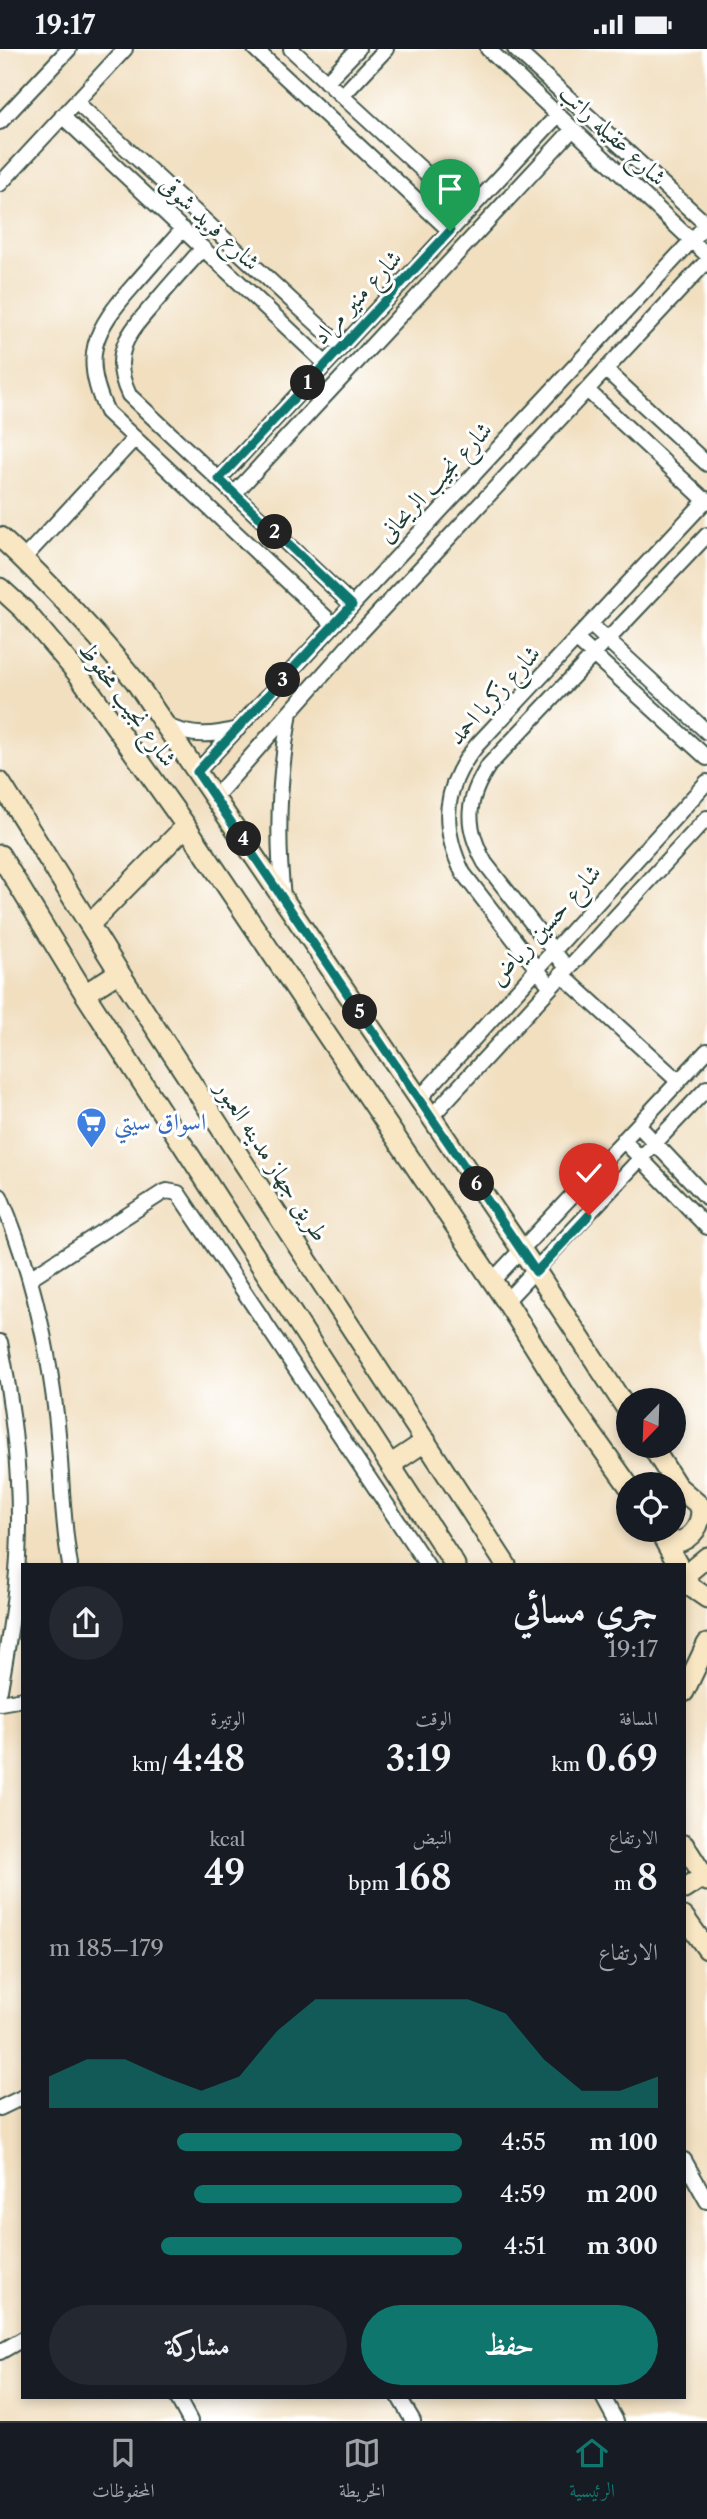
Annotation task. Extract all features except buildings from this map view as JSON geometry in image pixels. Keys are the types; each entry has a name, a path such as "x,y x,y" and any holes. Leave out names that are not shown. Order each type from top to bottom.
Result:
{"street":[{"path":"0,122 69,49"},
{"path":"0,184 125,49"},
{"path":"255,49 450,231"},
{"path":"291,49 468,212"},
{"path":"327,82 358,49"},
{"path":"342,96 386,49"},
{"name":"شارع عقيله راتب","path":"488,49 707,255"},
{"name":"شارع عقيله راتب","path":"515,49 707,224"},
{"name":"شارع فريد شوقى","path":"76,102 342,347"},
{"name":"شارع منير مراد","path":"219,479 558,115"},
{"name":"شارع فريد شوقى","path":"62,116 326,364"},
{"name":"شارع منير مراد","path":"234,494 573,129"},
{"name":"شارع نجيب الريحانى","path":"197,772 707,224"},
{"path":"183,229 110,313 99,331 93,372 98,393 107,412 334,624"},
{"path":"203,248 132,329 121,355 120,370 129,395 352,605"},
{"name":"شارع نجيب الريحانى","path":"215,797 450,536 707,261"},
{"path":"606,370 707,464"},
{"path":"587,390 707,501"},
{"path":"150,452 168,432"},
{"path":"23,559 135,437"},
{"name":"شارع زكريا احمد","path":"550,986 463,873 451,845 447,815 456,776 465,758 707,501"},
{"path":"432,518 450,536"},
{"name":"شارع زكريا احمد","path":"678,1081 564,971 553,950 485,863 475,844 470,824 471,803 478,782 489,765 707,535"},
{"name":"شارع نجيب محفوظ","path":"0,537 101,638 167,726 616,1393"},
{"name":"شارع نجيب محفوظ","path":"0,588 23,610 78,674 186,826 506,1301 574,1409 619,1472"},
{"path":"590,624 707,732"},
{"path":"576,639 707,758"},
{"path":"284,899 279,861 279,811 290,711"},
{"path":"167,726 180,732 202,735 239,729"},
{"name":"طريق جهاز مدينه العبور","path":"0,782 91,923 119,972 505,1563"},
{"name":"شارع حسين رياض","path":"419,1099 707,782"},
{"name":"شارع حسين رياض","path":"431,1117 707,818"},
{"path":"91,923 186,826"},
{"path":"0,855 85,994 454,1563"},
{"path":"85,994 119,972"},
{"path":"492,1281 707,1051"},
{"path":"506,1301 707,1087"},
{"path":"638,1125 707,1198"},
{"path":"623,1140 707,1227"},
{"path":"30,1278 162,1193 178,1193 426,1563"},
{"path":"0,1196 5,1218 30,1278 45,1343 56,1414 70,1563"},
{"path":"0,1342 15,1433 19,1520 16,1583 0,1690"},
{"path":"390,1465 426,1441"},
{"path":"659,1458 677,1486 704,1511 692,1534 686,1538"},
{"path":"666,1542 677,1563"},
{"path":"686,1574 707,1557"},
{"path":"686,1579 691,1587 707,1598"},
{"path":"686,1688 707,1644"},
{"path":"0,1703 21,1699"},
{"path":"686,1848 706,1879 686,1888"},
{"path":"686,1920 707,1949"},
{"path":"0,2108 21,2098"},
{"path":"686,2164 707,2201"},
{"path":"0,2352 21,2340"},
{"path":"178,2399 190,2421"},
{"path":"400,2399 413,2421"},
{"path":"604,2399 616,2421"}],"place":[{"name":"اسواق سيتي","path":"91,1149"}],"route":[{"path":"450,231 219,479 352,605 197,772 536,1272 589,1215"}]}
